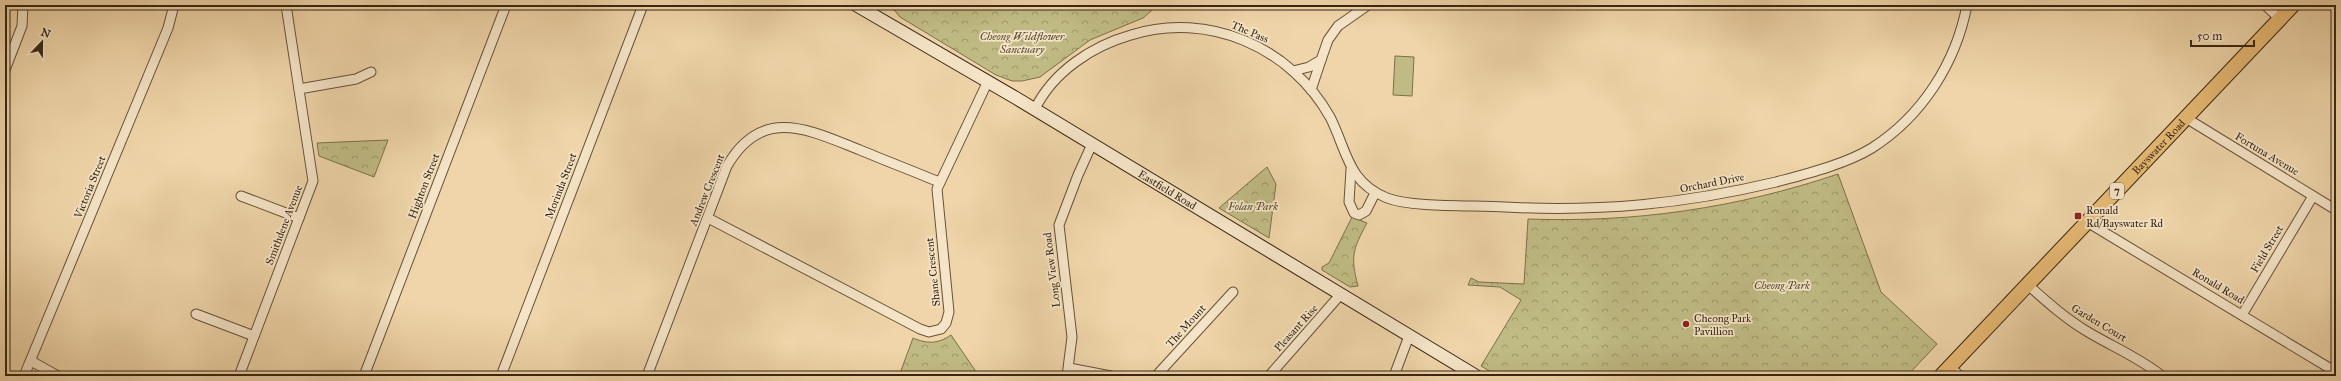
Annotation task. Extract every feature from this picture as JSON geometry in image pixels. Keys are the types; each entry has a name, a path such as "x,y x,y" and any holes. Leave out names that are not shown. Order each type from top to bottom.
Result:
{"main road":[{"name":"Eastfield Road","path":"856,5 988,81 1476,376"},
{"name":"Bayswater Road","path":"1950,373 2028,285 2293,5"}],"street":[{"path":"5,70 22,26 23,5"},
{"name":"Victoria Street","path":"24,376 168,28 174,5"},
{"name":"Smithdene Avenue","path":"239,376 313,181 286,5"},
{"name":"Highton Street","path":"364,376 506,5"},
{"name":"Morinda Street","path":"501,376 643,5"},
{"path":"1311,90 1328,40 1338,26 1368,5"},
{"name":"Orchard Drive","path":"1376,192 1396,200 1421,203 1601,209 1704,198 1810,172 1869,150 1898,128 1918,107 1939,80 1950,58 1960,35 1967,5"},
{"path":"2265,5 2280,19"},
{"name":"The Pass","path":"1034,109 1041,96 1049,87 1079,60 1102,46 1121,38 1152,30 1186,28 1218,32 1260,47 1293,71 1311,90 1331,120 1351,169 1364,184 1376,192 1366,211 1358,215 1354,213 1349,202 1351,169"},
{"path":"1293,71 1308,67 1321,60"},
{"path":"299,89 356,79 371,72"},
{"name":"Shane Crescent","path":"708,218 920,329 934,331 941,329 946,323 949,312 937,189 988,81"},
{"name":"Fortuna Avenue","path":"2186,118 2336,210"},
{"name":"Andrew Crescent","path":"647,376 727,166 738,150 756,136 773,129 787,127 808,130 939,182"},
{"name":"Long View Road","path":"1068,372 1072,337 1059,226 1078,175 1092,144"},
{"path":"241,196 299,218"},
{"name":"Field Street","path":"2242,315 2313,196"},
{"name":"Ronald Road","path":"2087,222 2336,372"},
{"name":"Garden Court","path":"2028,285 2059,312 2076,324 2149,366 2162,376"},
{"name":"The Mount","path":"1156,376 1233,292"},
{"name":"Pleasant Rise","path":"1269,376 1340,295"},
{"path":"196,314 254,336"},
{"path":"1394,376 1410,336"},
{"path":"31,361 58,376"},
{"path":"1068,372 1111,376"}],"green space":[{"name":"Cheong Wildflower Sanctuary","path":"890,5 1158,5 1143,18 1090,40 1040,77 1022,81 1012,81 996,75 900,17"},
{"path":"1395,56 1414,57 1412,96 1393,95"},
{"path":"388,140 374,177 319,156 317,143"},
{"name":"Folan Park","path":"1267,167 1276,184 1269,238 1219,208"},
{"name":"Cheong Park","path":"1838,174 1881,292 1937,344 1907,376 1498,376 1481,366 1521,300 1500,287 1468,285 1471,278 1479,282 1524,284 1528,219 1568,220 1685,211 1762,196"},
{"path":"1352,217 1367,223 1354,253 1354,267 1358,286 1350,287 1322,270 1322,267 1329,263"},
{"path":"951,335 979,376 899,376 913,338 932,342 942,340"}],"place":[{"name":"Ronald Rd/Bayswater Rd","path":"2078,216"},
{"name":"Cheong Park Pavillion","path":"1686,324"}]}
